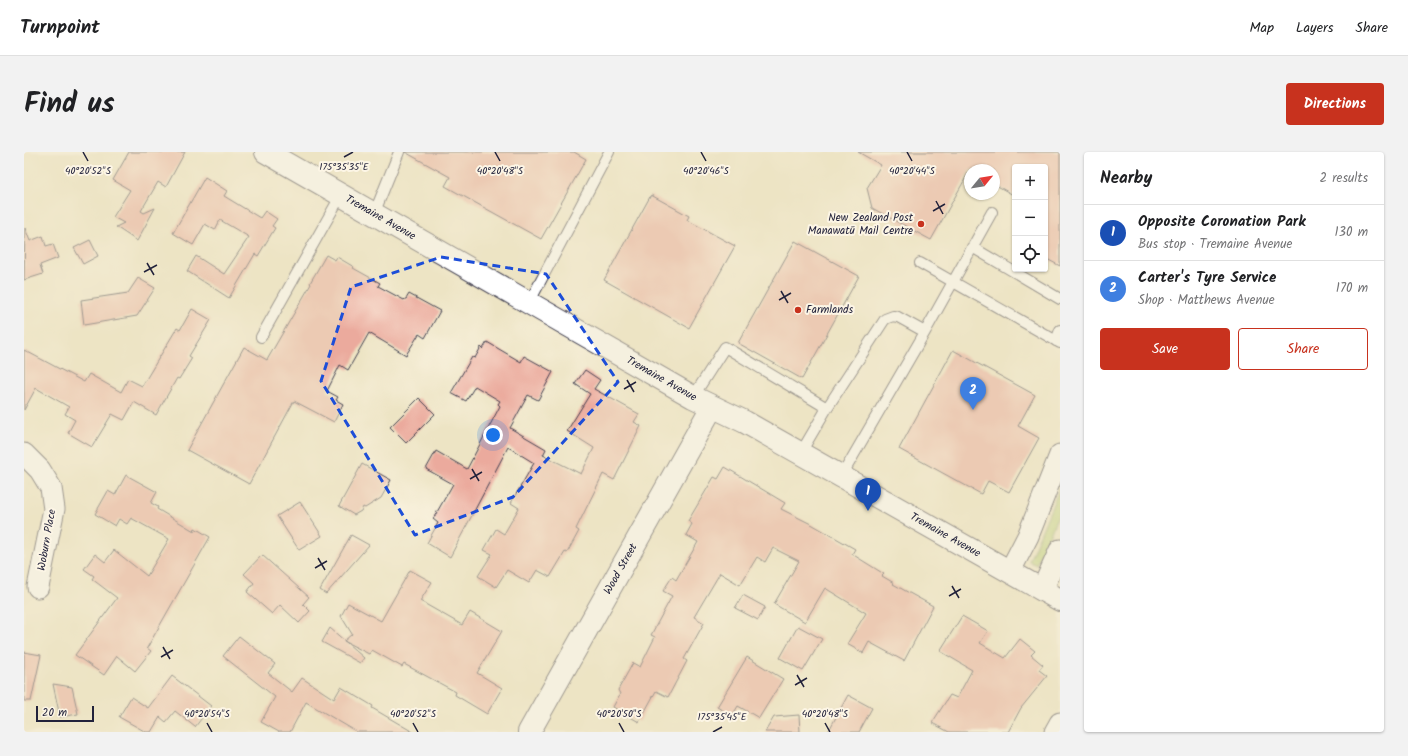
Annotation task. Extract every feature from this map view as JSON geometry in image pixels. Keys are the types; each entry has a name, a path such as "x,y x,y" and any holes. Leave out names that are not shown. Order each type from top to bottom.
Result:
{"main road":[{"name":"Tremaine Avenue","path":"266,152 693,397 746,422 1051,595"},
{"name":"Wood Street","path":"529,732 712,407"}],"street":[{"name":"Woburn Place","path":"24,454 40,470 51,488 54,509 38,587"},
{"path":"1010,571 1028,536 1060,455"},
{"path":"1051,595 1060,550"},
{"path":"1055,732 1060,723"}],"lane":[{"path":"374,214 399,152"},
{"path":"529,303 609,152"},
{"path":"261,337 340,195"},
{"path":"841,476 925,332 992,212"},
{"path":"972,247 1060,299"},
{"path":"920,263 1058,342 1060,330"},
{"path":"800,454 827,408 882,322 888,317 898,317 925,332"},
{"path":"693,397 725,347 827,408"}],"highlighted area":[{"path":"441,257 546,274 618,382 513,497 415,535 321,381 351,287"}],"green space":[{"path":"1060,487 1060,512 1036,565 1029,561"}],"building":[{"path":"129,152 185,152 166,187 158,182 141,211 144,213 155,208 137,241 116,227 124,223 113,217 130,190 113,180"},
{"path":"405,152 574,152 586,159 541,239 445,186 450,177"},
{"name":"New Zealand Post Manawatū Mail Centre","path":"858,152 1060,152 1060,266 1048,260 1048,164 1012,164 1012,194 1000,187 1000,164 964,164 964,181 931,240 872,208 867,188 881,165"},
{"path":"205,177 227,191 224,196 260,218 265,211 277,219 272,226 275,228 258,256 255,254 229,298 187,271 196,256 224,274 249,237 220,220 215,230 205,224 193,245 173,233"},
{"path":"651,195 689,216 687,220 735,246 689,328 604,280"},
{"path":"25,228 30,241 43,236 46,246 53,244 58,258 40,265 43,274 24,280"},
{"path":"90,240 98,256 83,264 74,248"},
{"name":"Farmlands","path":"795,241 859,276 802,379 738,343"},
{"path":"326,255 335,260 337,257 380,283 378,286 404,300 409,294 440,311 425,338 419,334 406,355 369,333 348,370 340,365 327,391 338,397 336,400 343,404 334,422 294,401 249,484 187,450 244,347 267,360"},
{"path":"138,278 155,288 137,316 84,325 81,300 128,293"},
{"path":"192,309 211,320 189,356 192,358 179,379 177,378 156,415 134,402 124,420 112,414 92,447 68,433 75,420 65,414 69,407 36,388 24,410 24,350 84,382 89,374 121,392 128,379 142,386 177,328 180,330"},
{"path":"487,342 521,362 524,356 553,372 538,400 528,395 510,428 546,449 543,455 581,474 594,448 567,431 590,394 575,384 585,370 600,380 594,389 639,414 634,422 641,426 614,480 603,474 576,529 579,531 567,553 565,552 550,577 537,570 529,583 507,570 496,587 478,576 492,554 484,550 496,529 504,534 519,508 511,503 534,463 508,447 450,557 427,543 438,523 433,519 453,484 426,469 436,451 467,469 500,406 498,404 500,401 475,386 466,401 451,393 472,357 475,358 481,347 483,349"},
{"path":"953,350 1035,395 1018,426 1039,438 1009,492 988,481 981,494 899,449"},
{"path":"419,398 435,414 406,443 390,427"},
{"path":"362,464 391,480 381,498 365,508 363,507 361,511 354,515 339,506"},
{"path":"725,467 785,503 781,509 855,549 852,554 884,574 882,576 894,583 893,584 933,606 904,661 869,642 863,653 847,644 866,613 825,588 805,622 774,604 799,561 773,548 765,562 757,557 740,585 720,573 694,617 704,623 684,659 687,661 668,697 656,691 639,722 613,707 620,694 618,690 633,663 640,667 655,637 651,635 672,596 663,591 672,577 676,580 698,542 686,535 692,524 688,521 714,477 718,479"},
{"path":"126,475 157,492 151,503 158,507 157,509 194,531 195,528 210,537 147,648 151,651 135,671 117,656 104,675 75,655 117,598 92,579 94,576 84,569 95,554 105,562 114,550 147,576 169,539 131,518 127,524 119,519 115,526 95,514 108,491 115,495"},
{"path":"300,502 322,536 299,550 277,516"},
{"path":"351,535 369,545 326,594 320,590"},
{"path":"262,555 309,597 303,604 310,611 299,623 280,605 272,614 247,592 254,583 244,574"},
{"path":"410,570 432,582 420,601 462,625 470,612 502,631 477,673 502,688 487,714 455,695 456,692 404,664 402,667 372,650 369,654 344,641 352,634 341,616 348,603 381,621"},
{"path":"743,595 765,607 758,620 735,608"},
{"path":"962,616 988,631 980,643 1005,658 1020,639 1035,651 1031,655 1043,665 1039,670 1047,676 1021,708 1008,732 949,732 932,723 950,695 957,698 972,670 940,651"},
{"path":"798,626 822,639 803,671 780,658"},
{"path":"330,628 364,658 360,663 322,642"},
{"path":"239,636 275,664 268,673 292,692 302,678 334,699 341,687 373,706 372,708 413,732 357,732 306,702 290,732 279,732 261,722 275,697 223,656"},
{"path":"24,652 41,655 31,701 24,701"},
{"path":"747,657 783,679 759,718 738,706 732,716 717,707"},
{"path":"172,676 211,706 195,727 175,711 166,722 160,717 151,732 146,732 119,717 131,697 148,708"},
{"path":"53,684 72,687 78,714 60,717"},
{"path":"848,695 872,708 859,732 828,732"},
{"path":"799,715 800,732 765,732 774,717"}],"place":[{"name":"New Zealand Post Manawatū Mail Centre","path":"921,224"},
{"name":"Farmlands","path":"798,310"},
{"name":"Carter's Tyre Service","path":"973,410"},
{"name":"Opposite Coronation Park","path":"868,511"}]}
